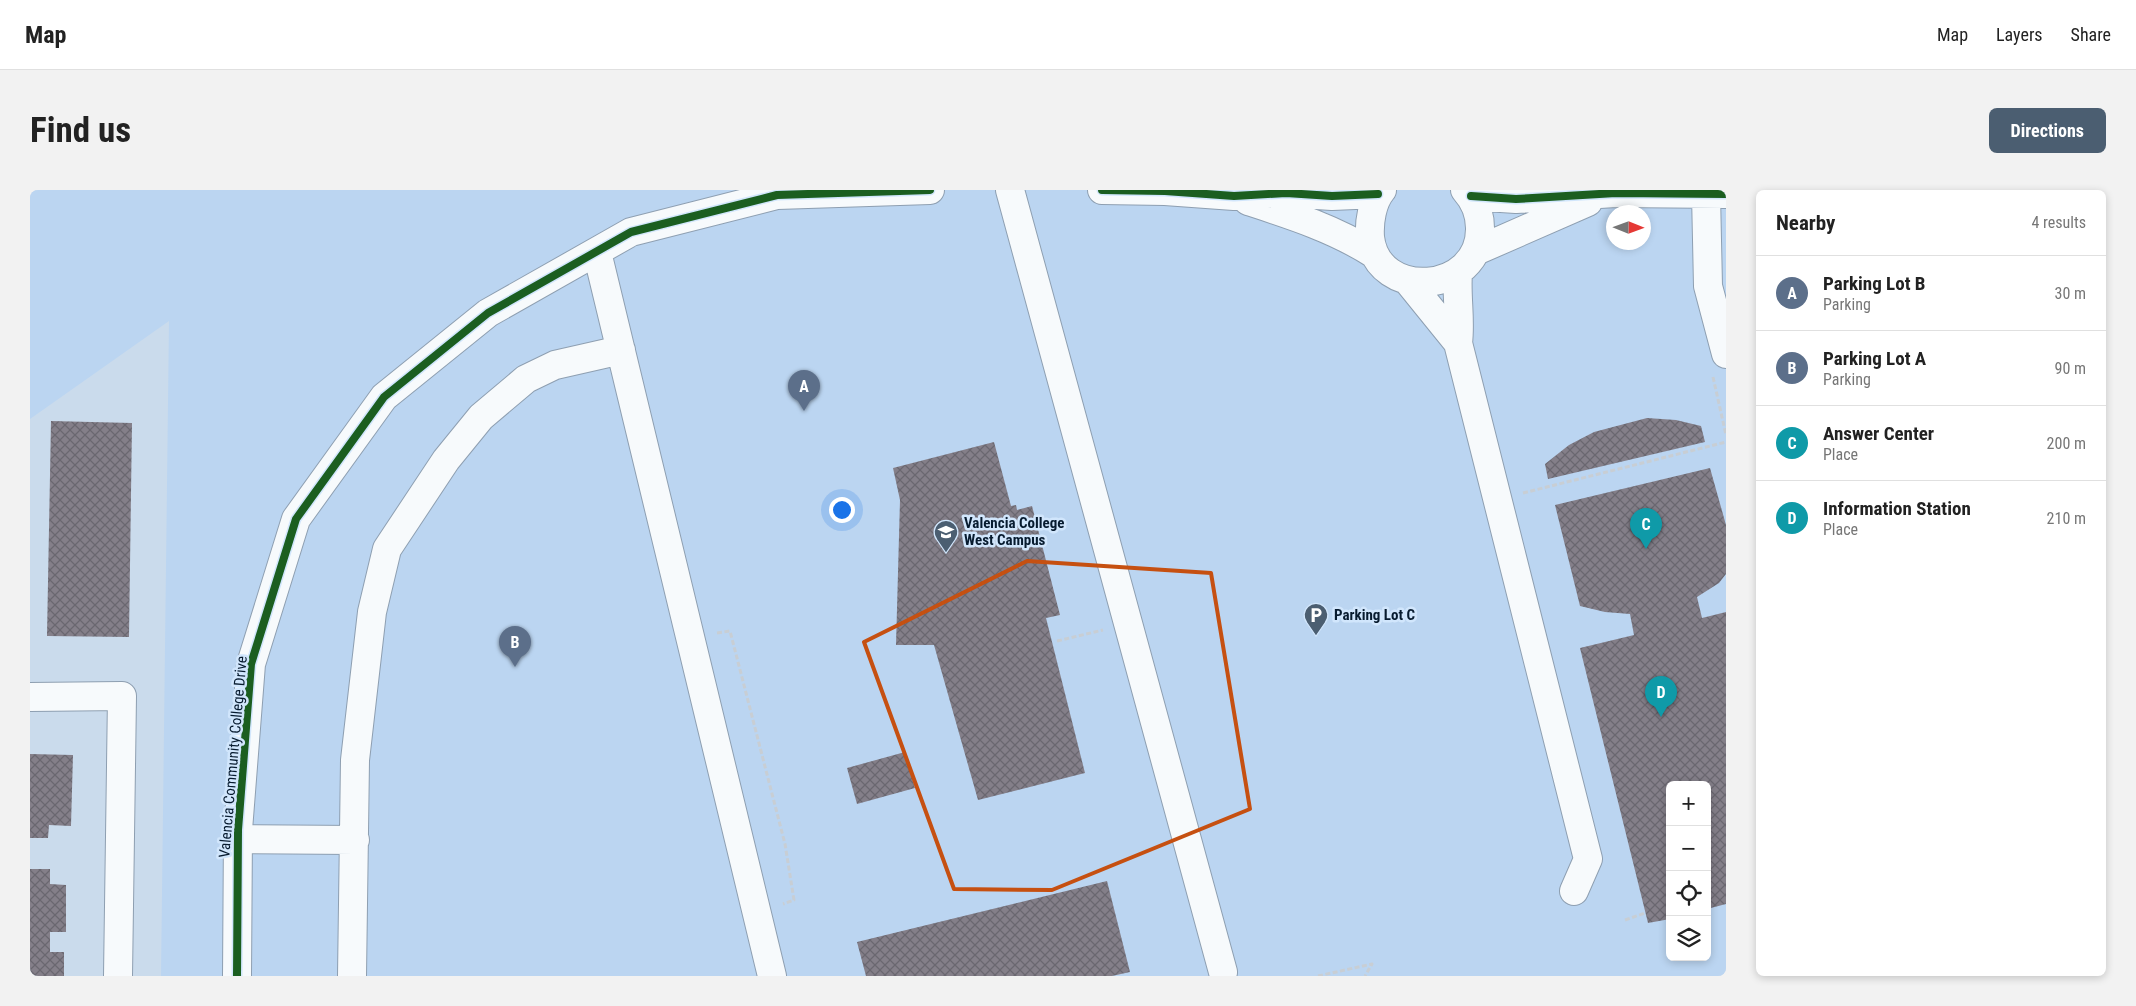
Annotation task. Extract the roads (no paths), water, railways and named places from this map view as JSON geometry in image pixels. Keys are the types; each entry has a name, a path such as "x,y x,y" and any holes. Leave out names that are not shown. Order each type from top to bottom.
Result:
{"street":[{"name":"Valencia Community College Drive","path":"237,976 238,839 251,664 296,519 384,397 488,313 631,232 777,195 930,190"},
{"path":"1010,190 1223,972"},
{"path":"1102,190 1165,191 1234,196 1286,194 1332,196 1380,192 1369,228 1374,254"},
{"path":"1407,280 1426,282 1443,279 1458,272 1469,263 1476,251 1480,236 1480,223 1477,209 1468,193"},
{"path":"1468,193 1516,199 1616,193 1716,194 1708,286 1721,347"},
{"path":"1476,251 1572,208 1616,193"},
{"path":"1234,196 1326,228 1355,241 1374,254 1382,265 1407,280 1458,343"},
{"path":"597,252 772,976"},
{"path":"1458,272 1456,298 1460,326 1458,343 1588,859 1574,891"},
{"path":"352,976 355,760 372,612 387,549 446,460 489,410 526,379 555,365 621,350"},
{"path":"30,697 122,696 118,976"},
{"path":"238,839 355,840"}],"place":[{"name":"Parking Lot B","path":"804,411"},
{"name":"Answer Center","path":"1646,549"},
{"name":"Valencia College West Campus","path":"946,553"},
{"name":"Parking Lot C","path":"1316,636"},
{"name":"Parking Lot A","path":"515,667"},
{"name":"Information Station","path":"1661,717"}]}
